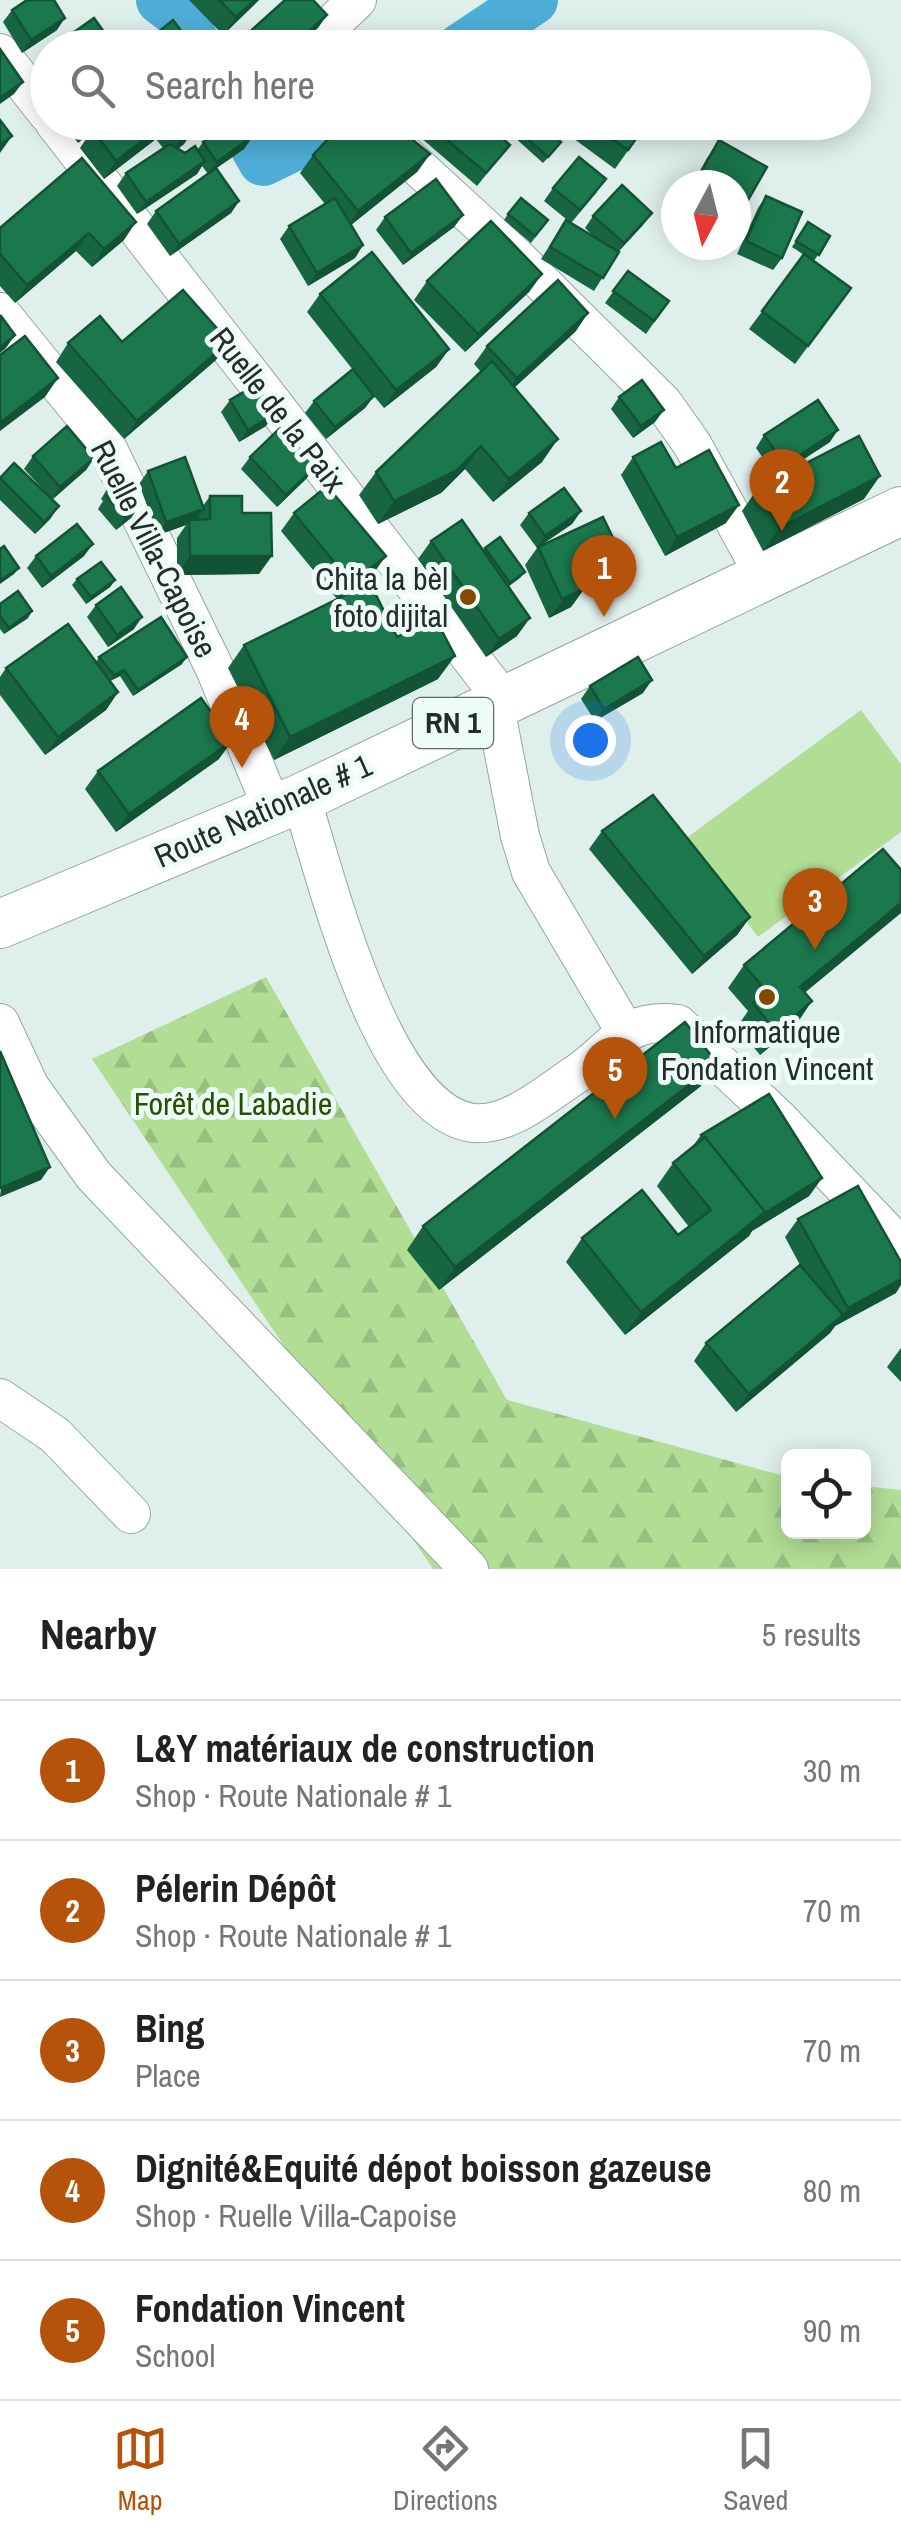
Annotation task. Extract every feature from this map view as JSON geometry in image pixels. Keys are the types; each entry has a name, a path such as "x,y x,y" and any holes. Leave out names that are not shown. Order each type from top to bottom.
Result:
{"main road":[{"name":"Route Nationale # 1","path":"0,924 286,803 901,511"}],"street":[{"path":"326,30 357,0"},
{"path":"0,54 30,92"},
{"name":"Ruelle de la Paix","path":"68,140 498,700"},
{"path":"388,140 514,256 662,403 692,444 764,575"},
{"name":"Ruelle Villa-Capoise","path":"0,312 103,439 216,671 286,803 368,1004 405,1074 438,1109 472,1123 500,1121 586,1068 625,1030"},
{"path":"498,700 520,836 531,872 625,1030 655,1021 678,1024 779,1119 901,1247"},
{"path":"0,1023 30,1087 94,1176 469,1569"},
{"path":"0,1398 56,1435 132,1514"}],"green space":[{"path":"861,710 901,764 901,832 758,937 685,839"},
{"name":"Forêt de Labadie","path":"266,977 507,1400 781,1475 781,1539 871,1539 871,1487 901,1490 901,1569 433,1569 92,1059"}],"building":[{"path":"27,0 54,0 65,18 46,30 30,30 30,38 12,10"},
{"path":"219,0 254,0 236,17"},
{"path":"285,0 313,0 327,15 310,30 252,30"},
{"path":"94,18 103,30 77,30"},
{"path":"173,20 180,30 161,30"},
{"path":"0,49 23,82 0,98"},
{"path":"0,120 12,136 0,145"},
{"path":"100,140 143,140 116,161"},
{"path":"206,140 247,140 217,162 203,142"},
{"path":"327,140 413,140 430,154 358,211 313,155"},
{"path":"447,140 504,140 510,145 486,173"},
{"path":"528,140 559,140 548,157"},
{"path":"614,140 635,140 628,150"},
{"path":"719,140 767,167 751,195 751,170 702,170"},
{"path":"170,144 185,153 195,146 205,161 146,202 126,173"},
{"path":"579,157 606,179 580,210 553,188"},
{"path":"82,158 136,222 104,249 89,233 27,285 0,254 0,228"},
{"path":"216,168 239,201 179,244 156,211"},
{"path":"436,179 463,215 411,253 385,217"},
{"path":"622,185 652,213 624,243 593,216"},
{"path":"766,196 802,212 782,258 751,243 751,230"},
{"path":"335,198 363,245 317,273 289,226"},
{"path":"521,198 548,220 535,236 508,214"},
{"path":"566,220 619,252 603,278 550,247"},
{"path":"491,221 542,274 478,334 427,281"},
{"path":"808,222 830,236 819,255 796,241"},
{"path":"372,252 449,349 396,390 320,294"},
{"path":"804,254 851,288 808,346 762,311"},
{"path":"628,271 669,301 654,321 613,291"},
{"path":"558,280 588,313 517,378 487,346"},
{"path":"183,290 229,342 137,421 68,343 100,316 122,342"},
{"path":"0,317 15,335 0,348"},
{"path":"25,336 58,378 0,423 0,355"},
{"path":"492,361 558,439 509,479 481,446 457,470 394,501 376,472"},
{"path":"353,369 374,396 335,427 314,401"},
{"path":"642,380 664,410 641,426 619,397"},
{"path":"257,384 275,414 248,430 230,400"},
{"path":"818,400 838,430 785,465 764,435"},
{"path":"67,426 94,458 60,487 33,456"},
{"path":"280,428 316,466 286,495 250,457"},
{"path":"859,436 880,476 779,528 758,488"},
{"path":"661,442 676,468 709,450 739,505 677,537 633,457"},
{"path":"185,457 204,509 166,522 148,471"},
{"path":"14,463 59,506 44,522 0,478"},
{"path":"118,479 140,505 125,518 106,496 113,491 109,486"},
{"path":"327,486 386,556 352,584 294,513"},
{"path":"564,488 581,511 545,536 529,513"},
{"path":"210,496 242,496 242,513 271,513 272,556 190,556 189,520 210,519"},
{"path":"603,517 623,559 580,579 584,589 562,599 538,547"},
{"path":"462,520 530,618 499,639 431,541"},
{"path":"77,524 93,544 51,576 36,556"},
{"path":"500,537 525,572 510,583 485,548"},
{"path":"4,546 19,568 0,581 0,549"},
{"path":"101,562 115,580 91,597 77,579"},
{"path":"370,583 397,637 435,618 455,656 290,737 244,645"},
{"path":"121,587 142,617 117,635 96,605"},
{"path":"18,591 32,611 9,628 0,616 0,604"},
{"path":"161,617 187,657 138,690 124,670 114,675 99,657"},
{"path":"68,624 118,692 58,737 6,668"},
{"path":"638,657 652,680 604,709 590,686"},
{"path":"201,698 232,741 129,814 98,771"},
{"path":"653,795 750,917 704,956 602,831"},
{"path":"883,849 901,870 901,903 800,987 812,1001 776,1032 753,1003 767,992 744,965"},
{"path":"685,1022 717,1063 455,1267 423,1226"},
{"path":"0,1051 50,1167 1,1188 0,1186"},
{"path":"769,1094 822,1178 763,1214 701,1135"},
{"path":"705,1137 765,1212 641,1312 582,1238 642,1190 678,1235 711,1210 673,1163"},
{"path":"858,1186 901,1262 901,1279 848,1308 798,1219"},
{"path":"800,1265 843,1315 749,1394 706,1343"}],"waterway":[{"path":"161,0 177,12 188,30"},
{"path":"488,30 533,0"},
{"path":"251,140 263,161 306,140"}],"place":[{"name":"Pélerin Dépôt","path":"782,531"},
{"name":"Chita la bèl foto dijital","path":"468,597"},
{"name":"L&Y matériaux de construction","path":"604,617"},
{"name":"Dignité&Equité dépot boisson gazeuse","path":"242,768"},
{"name":"Bing","path":"815,950"},
{"name":"Informatique Fondation Vincent","path":"767,997"},
{"name":"Fondation Vincent","path":"615,1119"}]}
